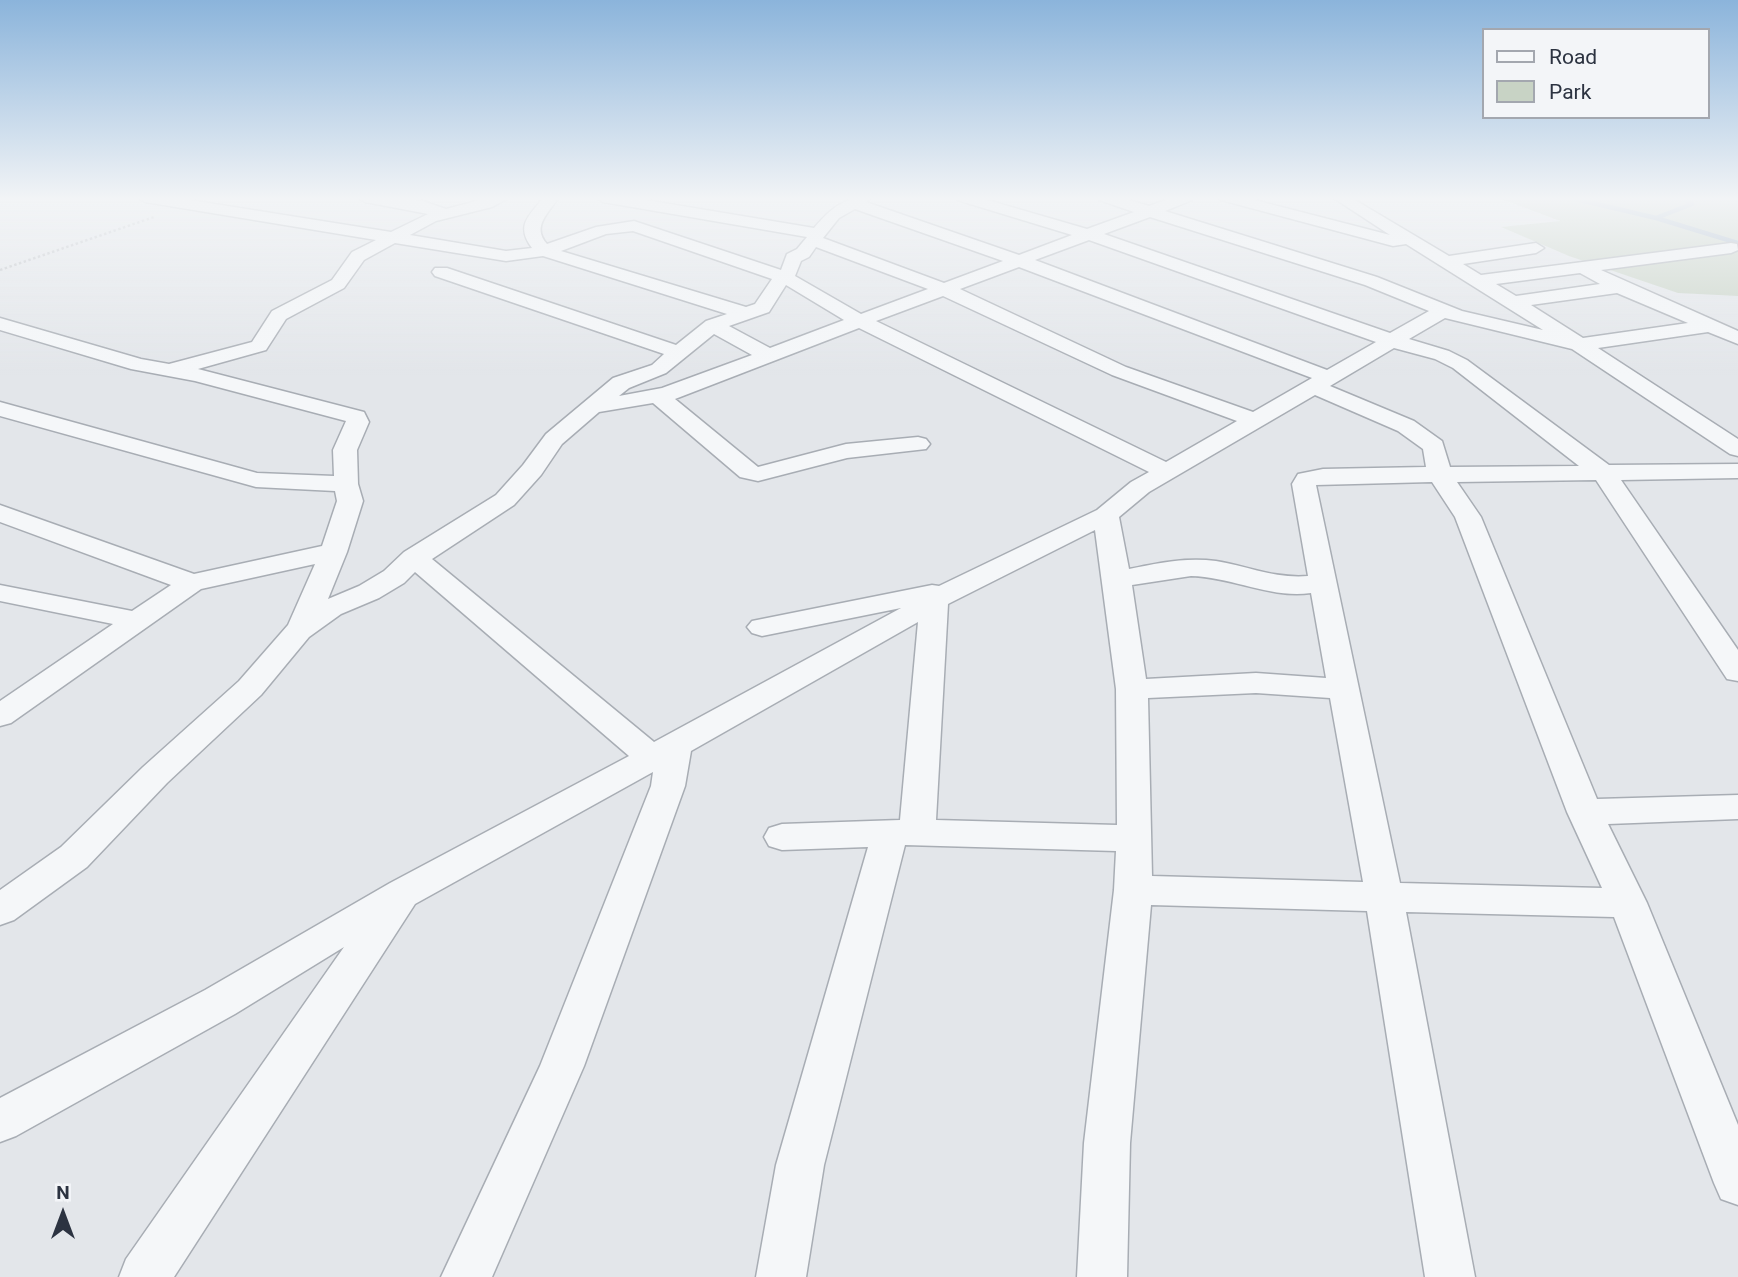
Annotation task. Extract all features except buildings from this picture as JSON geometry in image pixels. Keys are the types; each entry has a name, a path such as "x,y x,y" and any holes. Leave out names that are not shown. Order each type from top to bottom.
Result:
{"street":[{"path":"172,370 259,346 279,316 338,284 358,257"},
{"path":"561,257 746,313"},
{"path":"725,257 785,277 858,320 1168,472"},
{"path":"0,910 75,857 155,775 250,688 299,630 331,608 369,592 394,577 414,558 505,500 532,470 554,439 621,383 659,369 713,325 762,307 772,289 791,270 793,258 796,257"},
{"path":"864,257 942,288 1119,371 1257,421"},
{"path":"1009,257 1322,383 1406,426 1434,446 1440,475 1468,517 1585,812 1628,903 1738,1182"},
{"path":"589,408 658,396 1028,257"},
{"path":"1152,257 1460,363 1604,473 1738,672"},
{"path":"1294,257 1371,281 1443,311 1579,345 1712,326"},
{"path":"1436,257 1512,302 1738,449"},
{"path":"1445,262 1480,257"},
{"path":"1477,281 1664,257"},
{"path":"1582,267 1738,338"},
{"path":"441,272 680,354"},
{"path":"1512,302 1619,286"},
{"path":"0,1122 220,1002 402,893 664,752 945,595 1106,515 1140,487 1443,311"},
{"path":"0,324 138,365 172,370 356,417 358,422 345,450 346,484 350,501 334,552 299,630"},
{"path":"713,325 767,355"},
{"path":"658,396 749,472 758,474 846,451 918,444"},
{"path":"0,408 256,480 346,484"},
{"path":"297,481 345,450"},
{"path":"1450,1277 1384,895 1304,484 1307,480 1323,476 1738,471"},
{"path":"0,513 192,583"},
{"path":"1101,1277 1107,1143 1133,890 1135,839 1132,690 1106,515"},
{"path":"0,716 192,583 334,552"},
{"path":"414,558 664,752 668,786 562,1066 466,1277"},
{"path":"1117,580 1199,567 1222,569 1299,587 1323,581"},
{"path":"0,593 139,621"},
{"path":"762,627 945,595"},
{"path":"781,1277 800,1165 903,832 945,595"},
{"path":"1132,690 1256,683 1344,689"},
{"path":"1585,812 1738,807"},
{"path":"782,836 903,832 1135,839"},
{"path":"1133,890 1628,903"},
{"path":"144,1277 402,893"}],"path":[{"path":"0,270 41,257"}],"green space":[{"path":"1571,257 1738,257 1738,296 1678,293"}]}
